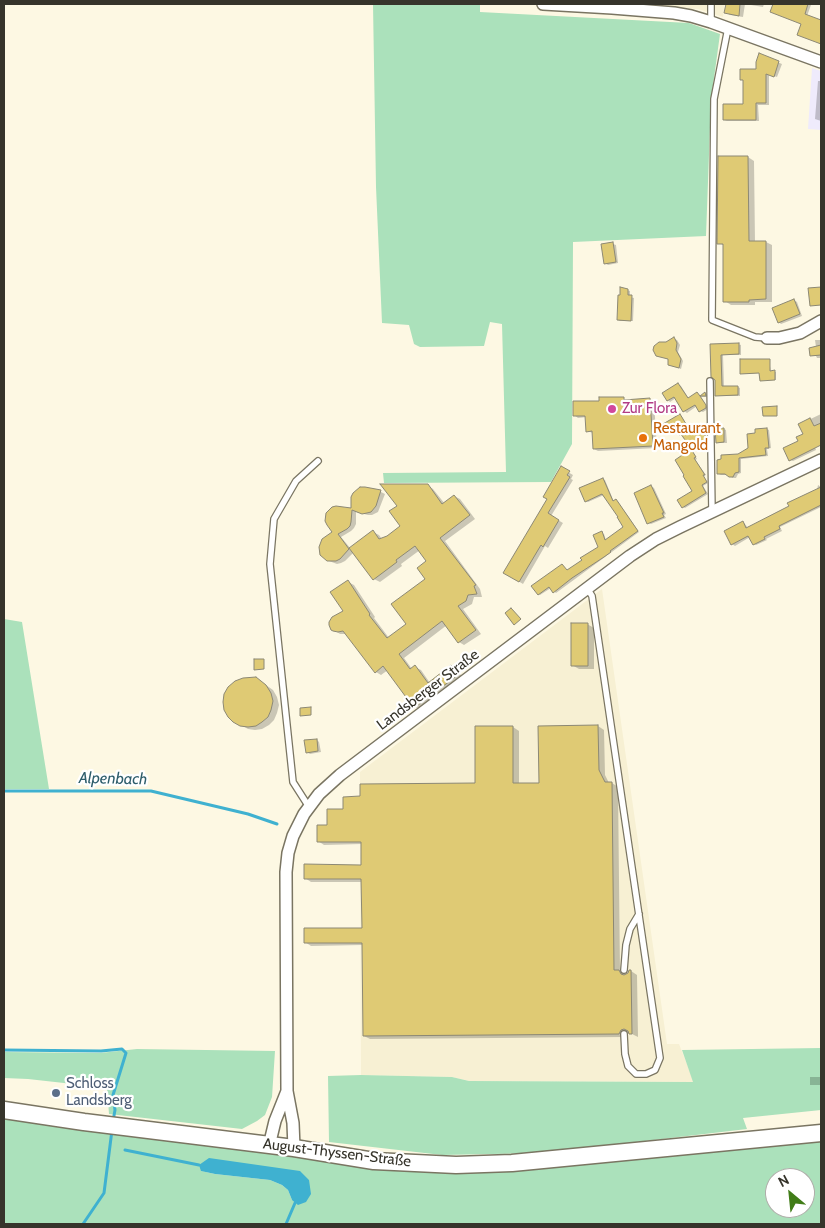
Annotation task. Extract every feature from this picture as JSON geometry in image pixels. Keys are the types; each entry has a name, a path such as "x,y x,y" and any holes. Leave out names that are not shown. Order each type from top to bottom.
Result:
{"main road":[{"name":"August-Thyssen-Straße","path":"4,1110 91,1123 294,1148 374,1161 456,1165 512,1162 821,1132"}],"street":[{"path":"543,4 674,13 691,16 821,62"},
{"path":"767,338 779,338 800,333 821,321"},
{"name":"Landsberger Straße","path":"294,1148 293,1124 287,1091 286,872 288,853 293,836 309,807 319,794 340,775 630,556 656,540 821,460"},
{"name":"Landsberger Straße","path":"269,1146 275,1121 287,1091"}],"lane":[{"path":"711,4 711,22"},
{"path":"728,28 714,99 712,320 755,337 767,338"},
{"path":"710,380 712,512"},
{"path":"309,807 293,782 270,564 274,520 296,481 318,461"},
{"path":"587,588 592,596 660,1058 655,1070 646,1074 636,1074 628,1066 624,1034"},
{"path":"624,970 626,944 630,929 639,914"}],"shaded area":[{"path":"617,4 725,4 723,17 698,9"},
{"path":"812,68 821,71 821,130 808,129"},
{"path":"602,589 667,1044 679,1044 694,1082 469,1081 452,1077 361,1075 360,772"}],"green space":[{"path":"373,4 480,4 480,12 689,23 720,34 711,100 706,236 573,242 572,444 551,482 384,483 383,473 506,472 502,324 490,322 484,346 420,347 414,344 409,325 382,323 376,187"},
{"path":"4,619 22,622 49,789 4,789"},
{"path":"821,1048 821,1110 743,1118 747,1129 543,1153 442,1155 329,1142 328,1076 452,1077 469,1081 693,1082 682,1050"},
{"path":"137,1049 275,1051 272,1097 265,1115 242,1129 109,1114 107,1088 88,1079 73,1084 4,1078 4,1052 100,1053"},
{"path":"4,1116 455,1168 821,1138 821,1224 4,1224","holes":["201,1171 309,1180 292,1200 288,1190 270,1180"]}],"water":[{"path":"209,1158 300,1171 309,1180 311,1194 306,1202 298,1205 292,1200 288,1190 270,1180 201,1171 199,1165"}],"building":[{"path":"726,4 740,4 739,16 724,13"},
{"path":"773,4 808,4 805,14 821,20 821,44 797,35 801,24 770,12"},
{"path":"759,53 779,61 774,77 766,74 766,103 756,103 756,120 723,120 723,104 743,104 743,80 740,80 740,69 756,69"},
{"path":"718,156 748,156 749,241 766,241 766,299 749,300 749,302 723,302 723,244 717,244"},
{"path":"613,242 616,262 604,264 601,244"},
{"path":"620,287 628,289 628,295 632,295 631,321 617,320"},
{"path":"821,287 821,305 810,306 808,288"},
{"path":"794,299 800,314 778,323 772,308"},
{"path":"674,337 677,343 676,350 681,359 679,368 668,365 668,359 656,356 653,350 654,346 659,342 666,342"},
{"path":"739,343 739,354 721,355 722,386 738,386 738,395 715,396 715,380 711,377 710,344"},
{"path":"821,345 821,355 810,356 809,348"},
{"path":"740,359 770,359 770,371 775,370 775,380 760,381 759,373 740,374"},
{"path":"678,383 688,398 697,392 706,408 699,412 695,405 683,412 674,397 667,401 662,393"},
{"path":"599,397 624,397 624,400 650,398 653,446 593,449 592,431 586,432 585,416 573,416 573,401 599,401"},
{"path":"777,406 777,416 763,416 762,407"},
{"path":"680,414 689,429 698,424 706,440 691,449 675,428 668,432 663,424"},
{"path":"810,418 814,426 821,423 821,445 789,461 783,448 798,441 796,437 803,434 798,424"},
{"path":"715,428 724,428 724,442 716,443"},
{"path":"767,428 769,448 765,448 766,455 739,458 739,472 735,473 733,477 717,474 717,460 721,459 721,455 738,454 748,448 747,434 755,433 755,429"},
{"path":"691,449 696,457 694,458 705,475 703,475 707,482 702,485 706,493 682,508 677,500 692,491 675,460"},
{"path":"561,466 570,471 567,475 570,477 548,513 559,520 543,547 541,545 519,582 503,573 547,499 543,497"},
{"path":"603,478 613,501 616,499 638,531 553,593 549,587 538,595 531,586 562,564 567,570 582,560 580,558 598,547 593,535 602,531 605,540 623,527 602,494 585,502 579,488"},
{"path":"380,484 428,484 442,504 454,495 470,515 440,538 476,585 474,586 477,594 468,595 466,601 458,606 476,630 458,643 442,621 399,654 410,669 415,665 428,683 451,665 458,675 414,708 383,666 375,673 343,631 333,631 329,625 332,617 343,611 330,592 348,580 369,615 387,638 406,624 391,604 425,579 417,568 426,561 415,546 373,580 349,548 373,530 379,539 387,536 400,526 389,511 397,506"},
{"path":"651,485 664,513 662,513 664,517 647,524 634,493"},
{"path":"360,487 381,490 376,506 371,512 362,514 352,510 350,526 338,534 349,549 340,559 327,561 320,555 319,547 322,539 332,532 325,521 326,513 336,506 351,508 351,497"},
{"path":"821,487 821,505 779,526 780,529 753,545 748,536 731,545 724,531 743,521 746,528 789,506 787,503"},
{"path":"511,608 521,619 514,625 505,613"},
{"path":"571,623 588,623 588,666 571,666"},
{"path":"254,659 264,659 264,669 254,670"},
{"path":"256,677 266,685 271,693 273,701 271,710 268,717 256,726 240,726 228,717 224,710 224,694 235,681"},
{"path":"311,707 311,715 300,716 300,708"},
{"path":"598,725 599,770 605,782 612,782 614,970 619,970 624,975 631,970 632,1034 629,1034 624,1029 619,1034 363,1036 362,943 304,943 304,928 362,928 361,879 304,879 304,864 361,865 361,842 317,842 317,825 327,825 327,809 343,809 343,797 360,796 360,784 475,783 475,726 513,726 513,783 539,783 538,726"},
{"path":"317,739 318,751 306,753 304,740"}],"waterway":[{"name":"Alpenbach","path":"4,791 151,791 248,814 277,824"},
{"path":"4,1050 101,1051 122,1049 126,1053 113,1095 115,1110 113,1121"},
{"path":"83,1224 104,1193 112,1130"},
{"path":"125,1150 199,1165"},
{"path":"286,1224 295,1203"}],"place":[{"name":"Zur Flora","path":"612,409"},
{"name":"Restaurant Mangold","path":"643,438"},
{"name":"Schloss Landsberg","path":"56,1093"}]}
